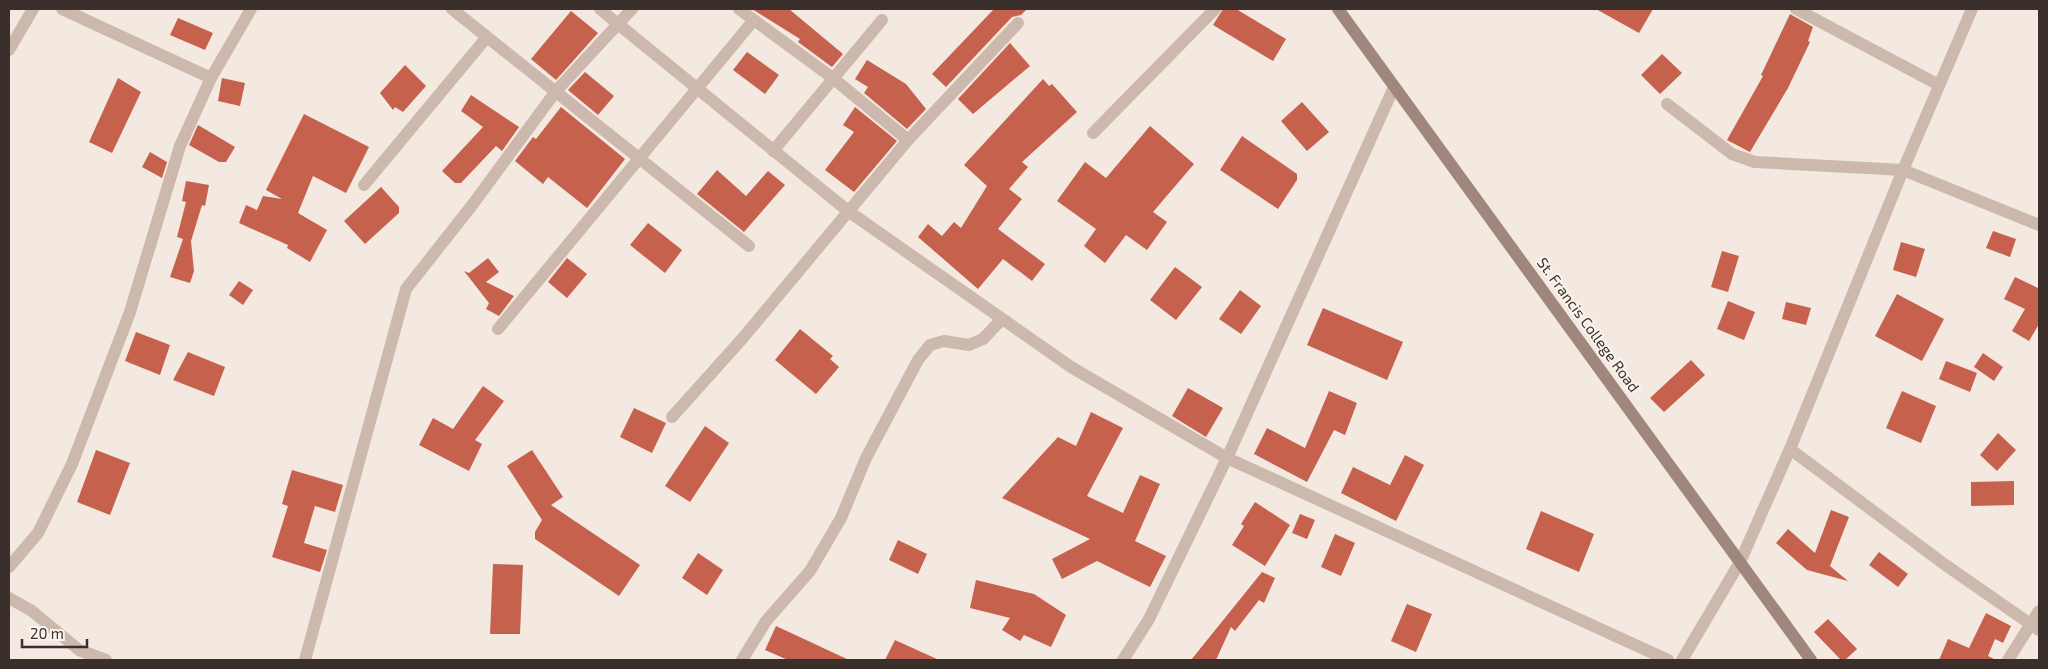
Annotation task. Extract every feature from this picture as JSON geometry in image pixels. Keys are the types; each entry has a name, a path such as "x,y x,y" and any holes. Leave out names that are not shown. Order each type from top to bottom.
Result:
{"main road":[{"name":"St. Francis College Road","path":"1338,9 1811,660"}],"street":[{"path":"9,50 33,9"},
{"path":"62,9 210,78"},
{"path":"9,566 38,533 72,464 130,312 180,146 210,78 251,9"},
{"path":"452,9 749,246"},
{"path":"600,9 848,211 1071,367 1227,458 1668,660"},
{"path":"305,660 406,289 473,204 556,91 632,9"},
{"path":"739,9 834,79 908,140"},
{"path":"1094,133 1215,9"},
{"path":"1796,9 1940,85"},
{"path":"1682,660 1740,562 1790,449 1903,170 1972,9"},
{"path":"773,151 882,20"},
{"path":"498,329 753,21"},
{"path":"672,417 742,339 908,140 1018,23"},
{"path":"364,185 488,37"},
{"path":"1123,660 1149,619 1227,458 1394,87"},
{"path":"1667,104 1732,154 1755,162 1903,170 2039,225"},
{"path":"742,660 766,621 810,571 841,518 866,458 918,360 930,345 944,342 969,345 983,339 1002,319"},
{"path":"1790,449 1944,564 2035,627"},
{"path":"9,598 32,611 79,650 106,660"},
{"path":"2008,660 2035,627 2039,611"}],"building":[{"path":"752,9 789,9 843,54 832,67 798,42 800,39"},
{"path":"994,9 1027,9 1021,15 1012,17 946,87 932,74"},
{"path":"1223,9 1236,9 1286,39 1273,61 1213,25"},
{"path":"1596,9 1653,9 1639,33"},
{"path":"571,11 598,33 556,80 531,59"},
{"path":"1790,14 1813,27 1808,41 1810,42 1788,88 1750,152 1727,140 1763,76 1761,75"},
{"path":"178,18 213,33 205,50 170,35"},
{"path":"1010,43 1030,66 973,114 958,99"},
{"path":"747,52 779,75 765,94 733,70"},
{"path":"1662,54 1682,73 1660,94 1641,75"},
{"path":"867,60 906,84 926,109 907,129 864,93 868,87 855,79"},
{"path":"405,65 426,86 403,112 395,107 393,110 380,93"},
{"path":"585,72 614,96 598,115 568,90"},
{"path":"118,78 141,92 112,153 89,142"},
{"path":"222,78 245,83 240,106 218,101"},
{"path":"1043,79 1049,86 1052,84 1077,112 1022,162 1028,167 1009,189 1022,199 998,229 1045,264 1032,281 1003,259 978,289 918,237 928,224 942,236 954,222 961,228 987,186 964,165"},
{"path":"471,95 519,127 502,151 496,146 461,183 455,183 442,171 483,127 461,111"},
{"path":"1302,102 1329,132 1307,151 1281,121"},
{"path":"561,107 625,159 587,208 548,177 543,184 515,161 533,137 536,139"},
{"path":"855,107 897,141 854,192 825,170 854,132 843,125"},
{"path":"304,114 369,147 346,193 313,176 298,213 327,230 310,262 287,248 288,245 239,223 246,205 257,210 263,196 282,199 266,190"},
{"path":"198,125 235,147 226,162 219,162 189,145"},
{"path":"1150,126 1194,164 1153,212 1167,222 1147,250 1126,235 1105,263 1084,246 1096,229 1057,201 1085,162 1106,178"},
{"path":"1242,136 1297,174 1297,180 1278,209 1220,170"},
{"path":"150,152 167,162 162,178 142,167"},
{"path":"717,170 746,196 768,171 785,185 744,232 697,194"},
{"path":"186,181 209,185 205,206 202,205 191,241 194,271 190,283 170,277 183,239 177,237 186,202 182,201"},
{"path":"381,187 399,207 399,213 365,244 344,221"},
{"path":"648,223 682,250 665,273 630,245"},
{"path":"1993,231 2016,239 2010,257 1986,248"},
{"path":"1901,242 1925,249 1916,277 1893,270"},
{"path":"1722,251 1739,256 1728,292 1711,287"},
{"path":"488,258 499,272 486,282 514,296 499,316 486,309 489,303 464,271 469,273"},
{"path":"567,258 587,274 567,298 548,282"},
{"path":"1175,267 1202,287 1176,320 1150,300"},
{"path":"2015,277 2038,288 2039,285 2039,324 2029,341 2012,331 2025,309 2004,299"},
{"path":"239,281 253,290 243,305 229,295"},
{"path":"1240,290 1261,306 1241,334 1219,319"},
{"path":"1897,294 1944,319 1922,361 1875,336"},
{"path":"1728,301 1755,312 1744,340 1717,329"},
{"path":"1786,302 1811,308 1806,325 1782,319"},
{"path":"1323,308 1403,342 1387,380 1307,345"},
{"path":"800,329 833,356 830,359 839,367 816,394 775,360"},
{"path":"136,332 170,345 160,375 125,361"},
{"path":"188,352 225,367 214,396 173,380"},
{"path":"1983,353 2003,367 1994,381 1974,367"},
{"path":"1691,360 1705,375 1664,412 1650,398"},
{"path":"1946,361 1977,373 1970,392 1939,379"},
{"path":"483,386 504,401 475,440 482,444 469,471 419,445 433,418 453,429"},
{"path":"1188,388 1223,408 1206,437 1172,416"},
{"path":"1329,391 1357,403 1345,435 1334,430 1307,482 1254,454 1267,428 1305,448"},
{"path":"1902,391 1936,406 1921,443 1886,428"},
{"path":"634,408 666,423 652,453 620,437"},
{"path":"1091,412 1123,428 1087,496 1123,513 1140,475 1160,484 1135,541 1166,556 1150,587 1097,561 1062,579 1052,559 1090,539 1002,498 1058,437 1076,446"},
{"path":"705,426 729,443 690,502 665,486"},
{"path":"1998,433 2016,450 1997,471 1980,455"},
{"path":"96,450 130,463 110,515 77,502"},
{"path":"532,450 563,497 551,505 640,565 619,596 535,539 535,532 542,520 507,466"},
{"path":"1405,455 1424,465 1396,521 1341,493 1353,467 1390,485"},
{"path":"292,470 343,485 335,512 315,506 304,543 327,550 320,572 272,557 288,506 282,504"},
{"path":"2014,481 2014,505 1971,506 1971,482"},
{"path":"1255,502 1290,525 1265,566 1232,545 1244,526 1241,524"},
{"path":"1831,510 1849,517 1830,566 1848,581 1807,570 1776,543 1788,529 1815,553"},
{"path":"1541,511 1594,534 1579,572 1526,549"},
{"path":"1300,514 1315,520 1307,539 1292,533"},
{"path":"1335,534 1355,543 1341,576 1321,567"},
{"path":"898,540 927,554 918,574 889,560"},
{"path":"1879,552 1908,574 1898,587 1869,565"},
{"path":"698,553 723,570 707,595 682,578"},
{"path":"493,564 523,565 520,634 490,634"},
{"path":"1262,572 1275,578 1264,603 1259,600 1235,631 1231,627 1216,660 1191,660"},
{"path":"976,580 1034,594 1066,615 1051,647 1024,635 1020,641 1002,630 1010,618 970,608"},
{"path":"1407,604 1432,614 1416,652 1391,641"},
{"path":"1986,613 2011,626 2003,643 1995,639 1988,656 1996,660 1939,660 1948,639 1969,648"},
{"path":"1828,619 1857,649 1845,660 1841,660 1814,632"},
{"path":"776,626 849,660 788,660 765,650"},
{"path":"895,640 939,660 885,660"}]}
